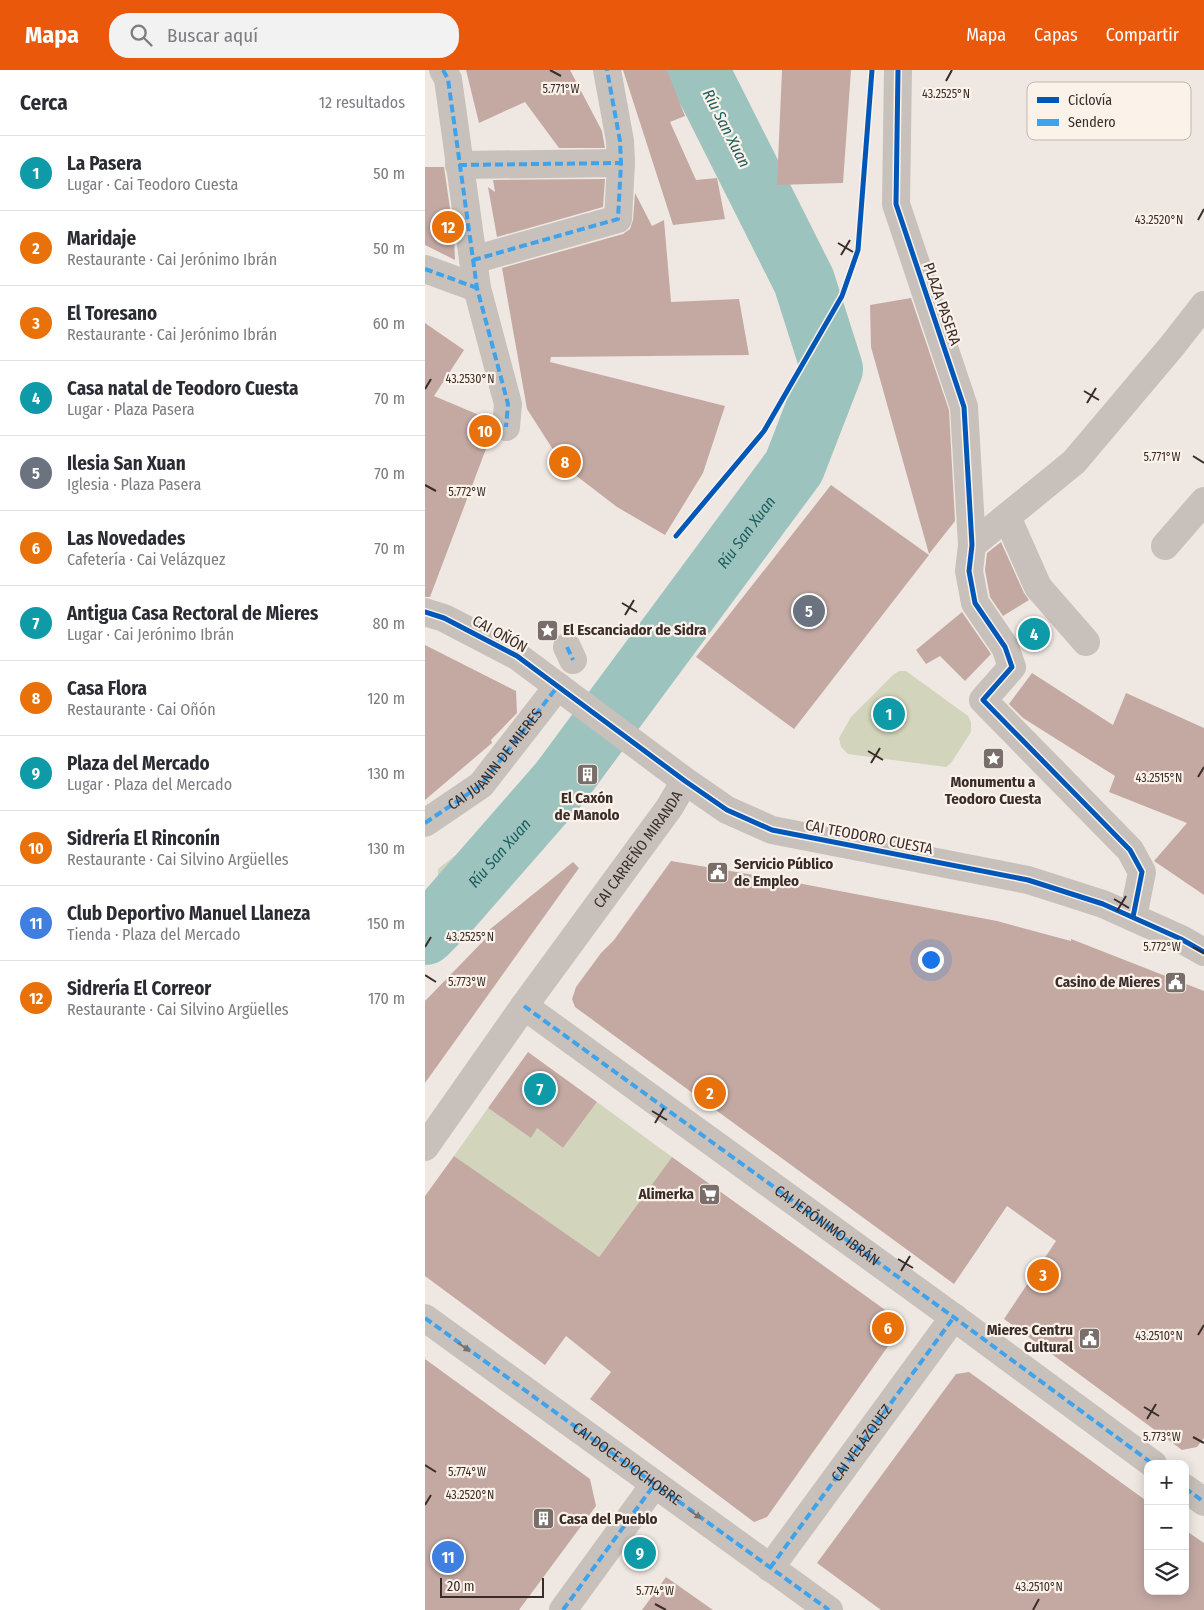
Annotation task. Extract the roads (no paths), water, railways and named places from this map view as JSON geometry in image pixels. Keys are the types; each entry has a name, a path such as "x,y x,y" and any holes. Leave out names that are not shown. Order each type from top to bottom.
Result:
{"street":[{"path":"443,70 448,79 477,288 508,404 506,427"},
{"path":"473,260 618,219 621,163 620,141 607,70"},
{"name":"PLAZA PASERA","path":"897,70 896,204 964,407 972,545 969,572 975,602 1005,647 1012,667 983,700 1131,850 1142,872 1133,917"},
{"path":"459,165 621,163"},
{"path":"425,269 477,288"},
{"path":"972,545 1074,462 1204,305"},
{"path":"1165,546 1204,501"},
{"path":"1007,517 1037,587 1086,642"},
{"name":"CAI OÑÓN","path":"425,612 444,618 517,656 558,686"},
{"name":"CAI TEODORO CUESTA","path":"558,686 727,810 772,830 1028,880 1103,904 1204,952"},
{"name":"CAI JUANIN DE MIERES","path":"425,823 481,785 558,686"},
{"name":"CAI CARREÑO MIRANDA","path":"425,1147 524,1006 669,808 685,781"},
{"name":"CAI CARREÑO MIRANDA","path":"425,1125 656,801 685,781"},
{"name":"CAI JERÓNIMO IBRÁN","path":"524,1006 954,1317 1148,1460"},
{"name":"CAI VELÁZQUEZ","path":"770,1568 954,1317"},
{"name":"CAI DOCE D'OCHOBRE","path":"425,1318 829,1610"},
{"path":"563,1610 654,1485"}],"waterway":[{"name":"Ríu San Xuan","path":"425,934 448,911 560,783 794,467 832,369 804,281 698,70"}],"place":[{"name":"Sidrería El Correor","path":"448,227"},
{"name":"Sidrería El Rinconín","path":"485,431"},
{"name":"Casa Flora","path":"565,462"},
{"name":"Ilesia San Xuan","path":"809,611"},
{"name":"El Escanciador de Sidra","path":"547,630"},
{"name":"Casa natal de Teodoro Cuesta","path":"1034,634"},
{"name":"La Pasera","path":"889,714"},
{"name":"Monumentu a Teodoro Cuesta","path":"993,759"},
{"name":"El Caxón de Manolo","path":"587,775"},
{"name":"Servicio Público de Empleo","path":"718,873"},
{"name":"Casino de Mieres","path":"1176,982"},
{"name":"Antigua Casa Rectoral de Mieres","path":"540,1089"},
{"name":"Maridaje","path":"710,1093"},
{"name":"Alimerka","path":"710,1194"},
{"name":"El Toresano","path":"1043,1275"},
{"name":"Las Novedades","path":"888,1328"},
{"name":"Mieres Centru Cultural","path":"1089,1339"},
{"name":"Casa del Pueblo","path":"543,1519"},
{"name":"Plaza del Mercado","path":"640,1553"},
{"name":"Club Deportivo Manuel Llaneza","path":"448,1557"}]}
